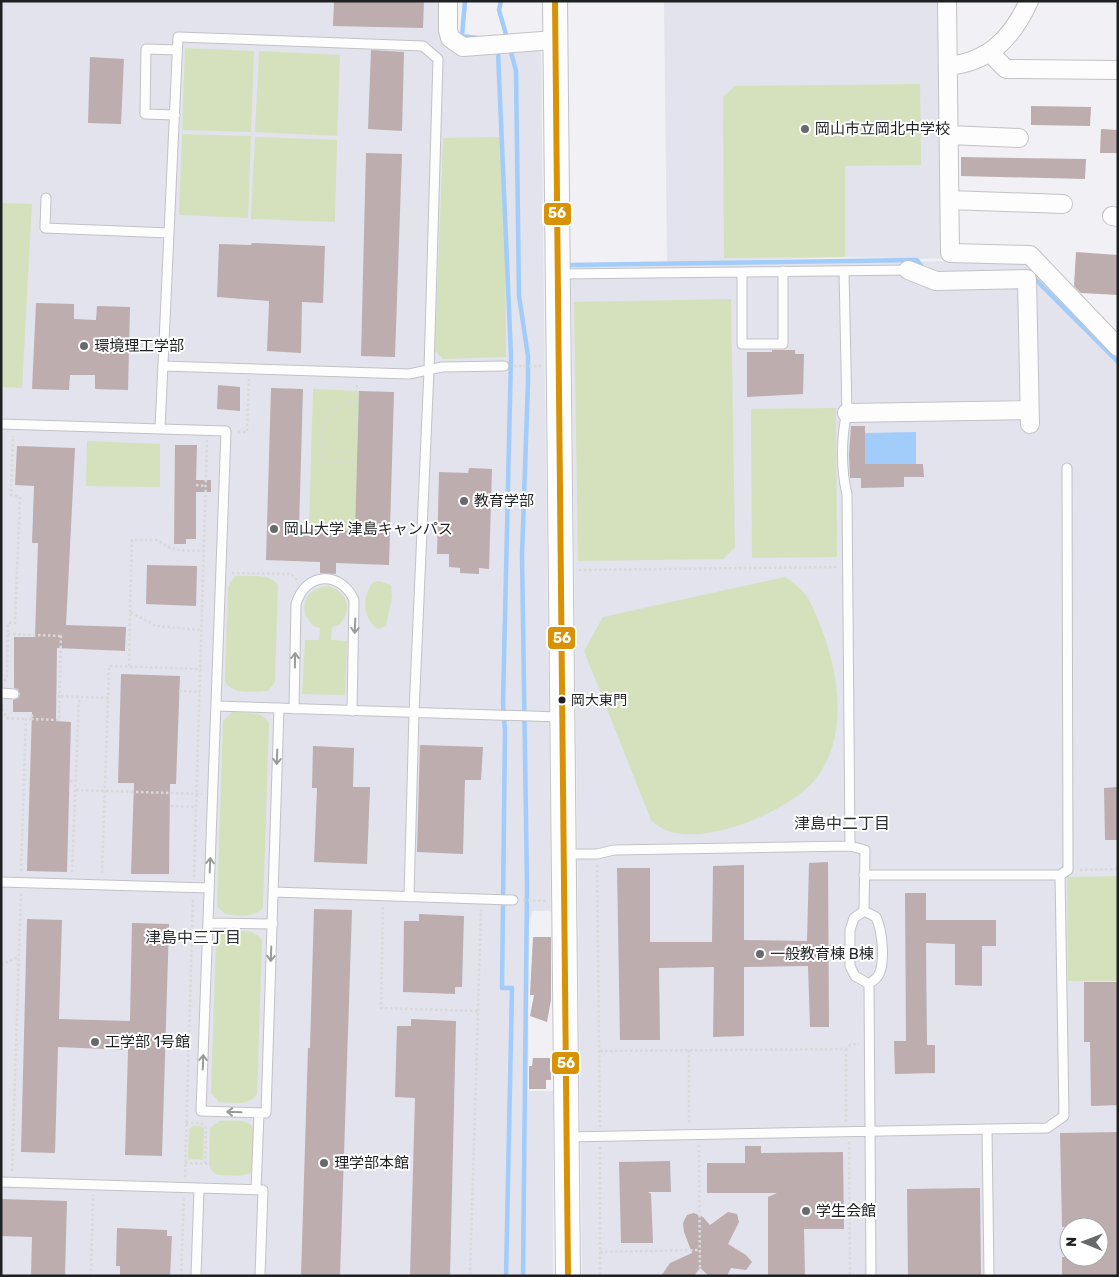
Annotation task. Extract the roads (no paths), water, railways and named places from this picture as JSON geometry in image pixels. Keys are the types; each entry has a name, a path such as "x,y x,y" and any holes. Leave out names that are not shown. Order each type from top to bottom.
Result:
{"street":[{"path":"448,1 448,30 450,38 464,47 555,40"},
{"path":"555,1 568,1276"},
{"path":"947,1 950,253 1030,255 1118,347"},
{"path":"948,66 975,60 999,47 1022,16 1028,1"},
{"path":"989,52 1006,69 1118,70"},
{"path":"950,136 1018,138"},
{"path":"950,200 1064,204"},
{"path":"847,413 1029,417 1027,279 936,281 908,270"}],"lane":[{"path":"160,429 178,37 423,46 438,59 429,370 414,713 409,897"},
{"path":"175,114 145,114 146,49 177,50"},
{"path":"46,198 45,228 169,234"},
{"path":"844,270 847,413 844,423 844,483 847,494 850,846"},
{"path":"557,274 908,270"},
{"path":"742,272 742,344 783,344 782,271"},
{"path":"163,366 409,374 442,367 504,366"},
{"path":"1,424 226,431 201,1111 266,1113 279,708"},
{"path":"566,1137 694,1133 1047,1128 1064,1116 1067,468"},
{"path":"294,709 296,604 304,588 318,580 333,580 347,588 354,600 352,711"},
{"path":"2,694 14,694"},
{"path":"216,706 561,717"},
{"path":"563,854 596,854 614,850 850,846 865,850 864,911"},
{"path":"864,875 1064,872"},
{"path":"1,882 210,888"},
{"path":"274,892 510,900"},
{"path":"864,911 854,918 850,930 850,966 855,976 869,984"},
{"path":"864,911 876,917 881,928 881,964 878,976 869,984 871,1276"},
{"path":"208,923 272,924"},
{"path":"256,1190 259,1113"},
{"path":"987,1129 990,1276"},
{"path":"1,1182 263,1190 260,1276"},
{"path":"196,1276 199,1189"}],"water":[{"path":"916,432 916,464 865,464 865,433"}],"waterway":[{"path":"465,1 462,36 478,38"},
{"path":"501,1 499,10 507,38"},
{"path":"510,48 516,71 519,296 528,356 522,555 527,887 523,1276"},
{"path":"498,52 511,356 503,703 505,731 502,988 512,988 506,1276"},
{"path":"570,265 917,260 924,270"},
{"path":"1032,276 1118,362"}],"place":[{"name":"岡山市立岡北中学校","path":"805,129"},
{"name":"環境理工学部","path":"84,346"},
{"name":"教育学部","path":"464,501"},
{"name":"岡山大学 津島キャンパス","path":"274,529"},
{"name":"岡大東門","path":"562,700"},
{"name":"一般教育棟 B棟","path":"760,954"},
{"name":"工学部 1号館","path":"95,1042"},
{"name":"理学部本館","path":"324,1163"},
{"name":"学生会館","path":"806,1211"}],"district":[{"name":"津島中二丁目","path":"842,823"},
{"name":"津島中三丁目","path":"193,937"}]}
